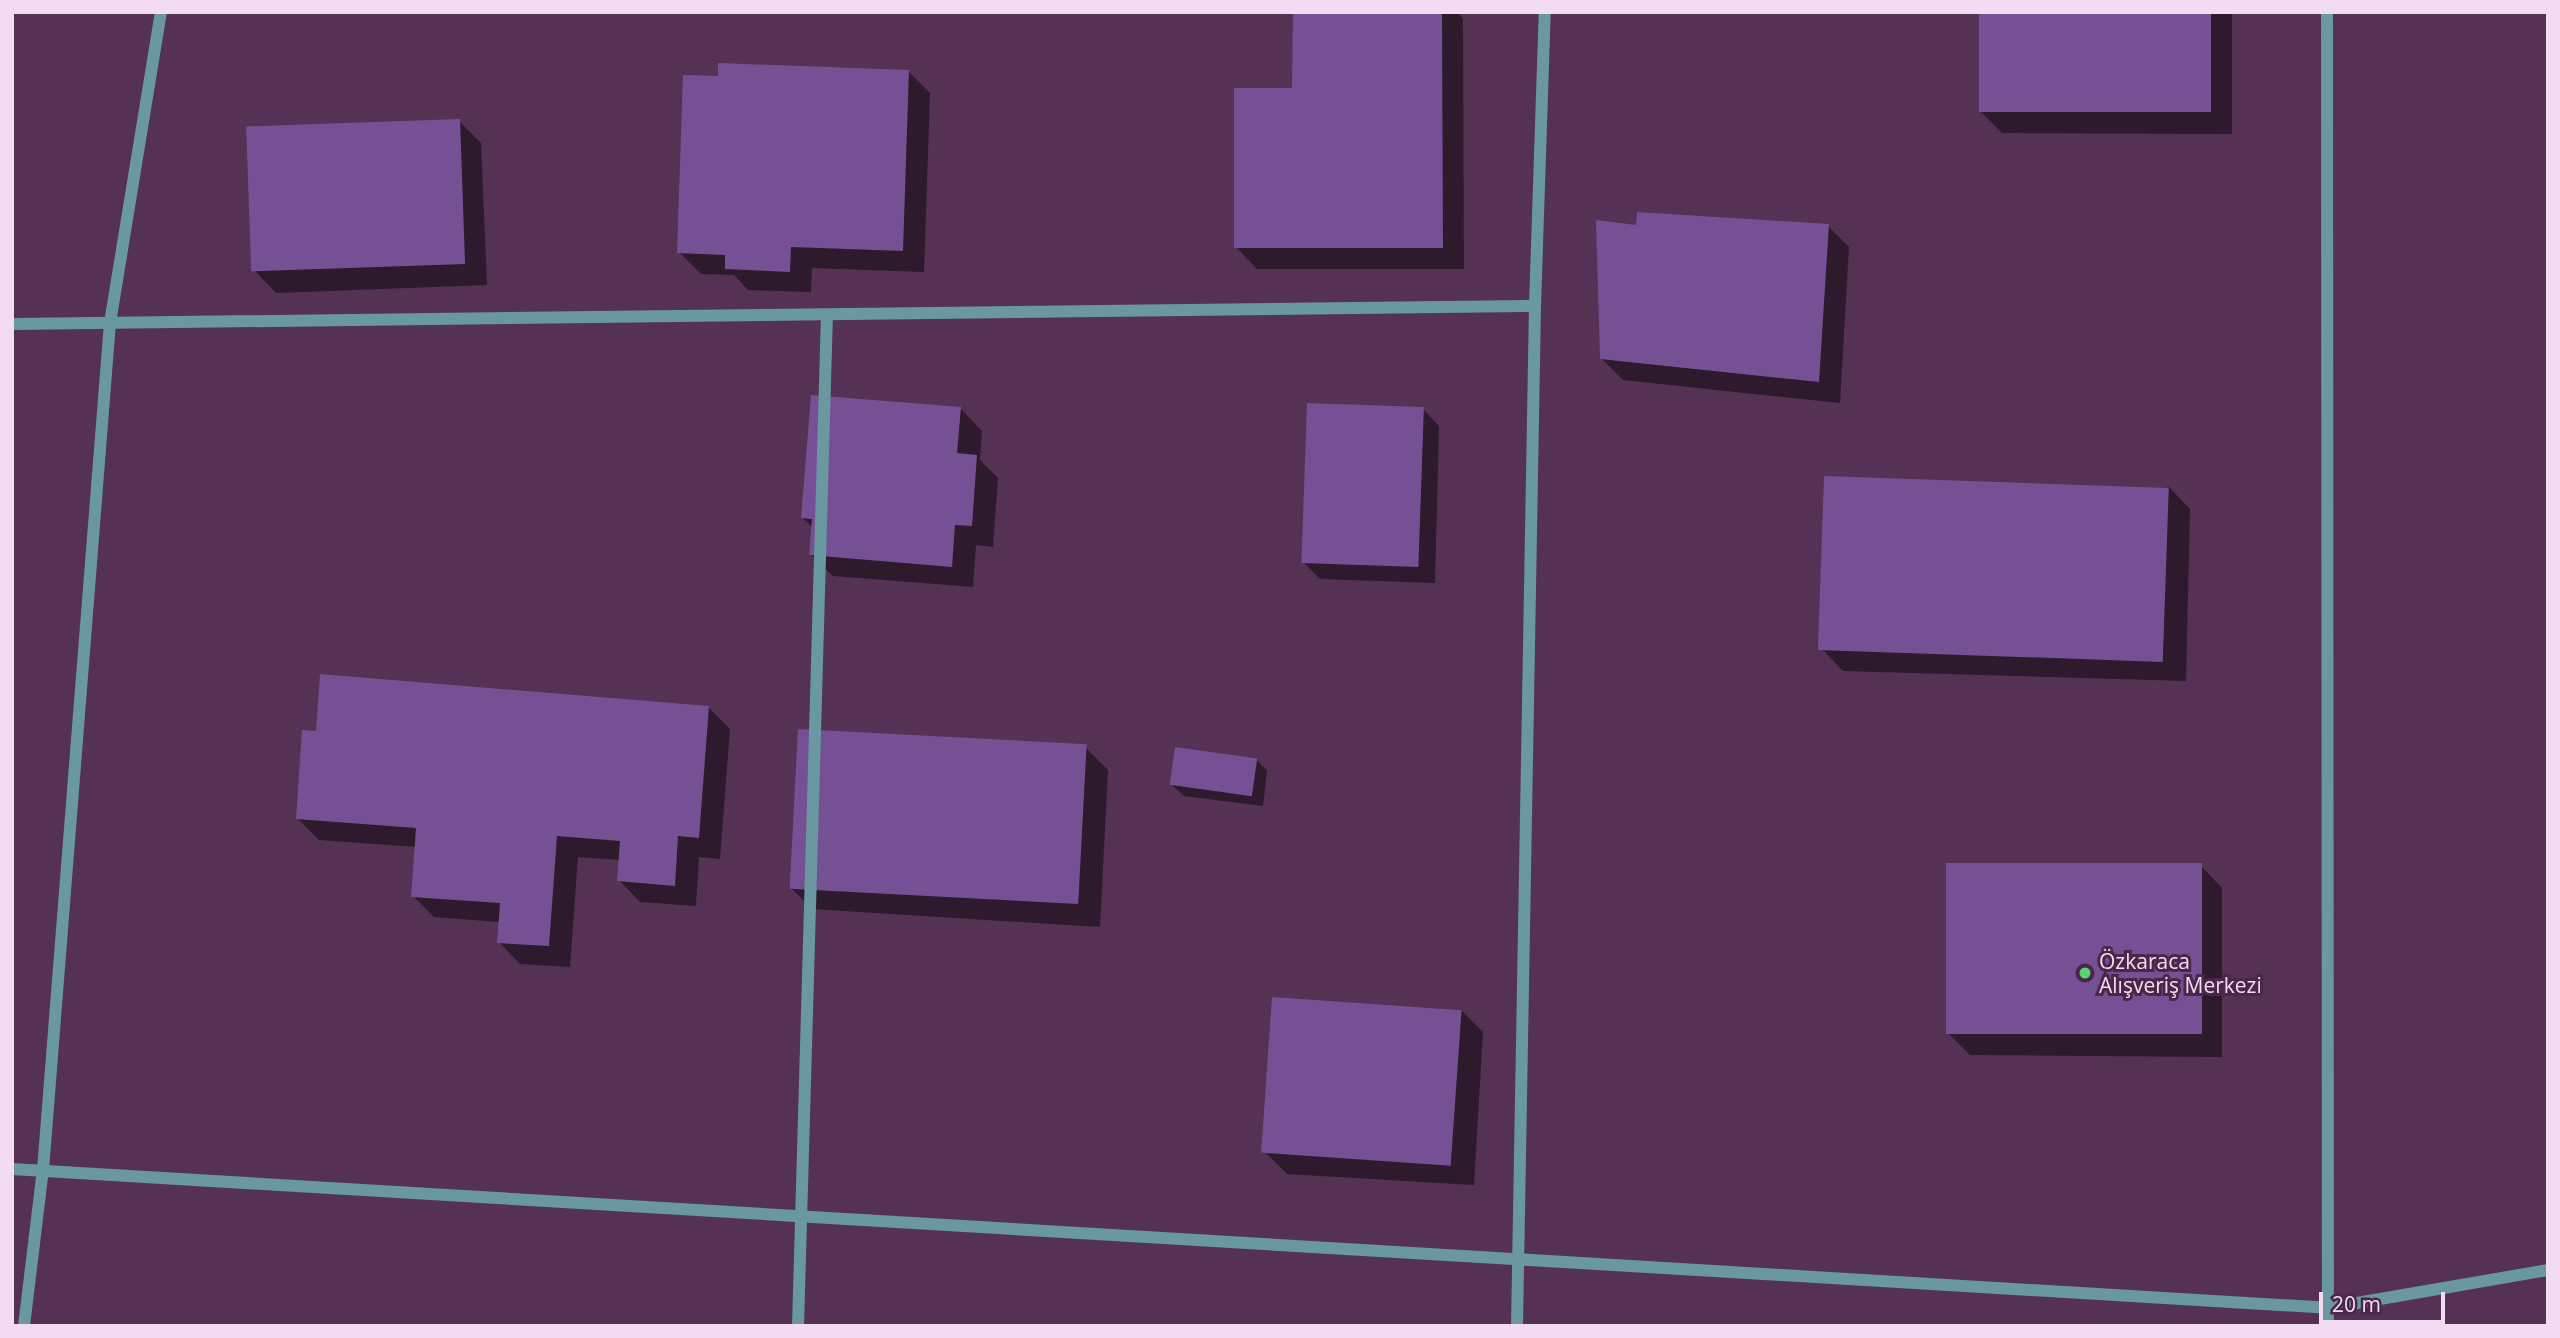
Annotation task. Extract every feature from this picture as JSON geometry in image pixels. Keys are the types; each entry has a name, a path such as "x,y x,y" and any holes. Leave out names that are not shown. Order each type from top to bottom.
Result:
{"street":[{"path":"24,1326 43,1170 110,323 161,12"},
{"path":"1517,1326 1535,306 1545,12"},
{"path":"2327,12 2328,1326"},
{"path":"12,324 1535,306"},
{"path":"799,1326 799,1216 827,315"},
{"path":"12,1168 2328,1308 2548,1270"}],"building":[{"path":"1293,12 1442,12 1443,248 1234,248 1234,88 1292,88"},
{"path":"1979,12 2211,12 2211,112 1979,112"},
{"path":"718,63 909,70 903,251 791,247 790,272 725,269 725,255 677,253 683,75 718,76"},
{"path":"460,119 465,264 251,271 246,126"},
{"path":"1637,212 1829,224 1819,382 1600,359 1596,220 1636,225"},
{"path":"811,395 961,407 957,453 977,455 972,526 955,525 952,567 809,555 812,519 801,518"},
{"path":"1307,403 1424,407 1418,567 1301,563"},
{"path":"1824,476 2169,488 2163,662 1818,650"},
{"path":"320,674 709,706 699,838 678,836 675,886 617,881 620,841 557,836 549,946 497,943 500,903 411,897 416,828 296,819 302,730 316,731"},
{"path":"798,729 1087,744 1078,904 790,889"},
{"path":"1175,747 1257,759 1252,796 1170,785"},
{"path":"1946,863 2202,863 2202,1034 1946,1034"},
{"path":"1272,997 1462,1010 1451,1166 1261,1153"}],"place":[{"name":"Özkaraca Alışveriş Merkezi","path":"2085,973"}]}
